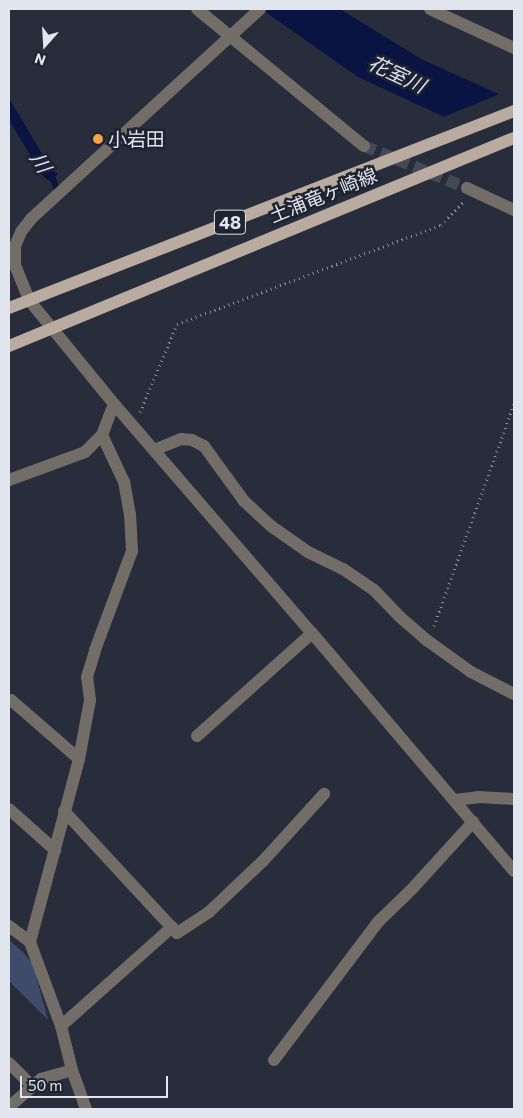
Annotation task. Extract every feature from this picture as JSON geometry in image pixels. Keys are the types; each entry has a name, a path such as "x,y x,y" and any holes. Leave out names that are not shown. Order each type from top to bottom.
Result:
{"main road":[{"name":"土浦竜ヶ崎線","path":"9,308 514,111"},
{"name":"土浦竜ヶ崎線","path":"9,346 514,138"}],"street":[{"path":"197,9 236,31 364,146"},
{"path":"260,9 31,219 21,232 15,246 12,263 29,300 114,404 514,871"},
{"path":"430,9 514,48"},
{"path":"470,190 514,210"},
{"path":"9,480 85,452 102,435 114,404"},
{"path":"30,942 79,759 90,700 87,677 95,650 132,551 130,515 124,482 102,435"},
{"path":"154,450 181,439 192,440 204,446 244,500 271,526 308,552 343,569 374,590 400,617 428,641 471,672 514,694"},
{"path":"197,736 312,633"},
{"path":"11,700 79,759"},
{"path":"64,811 177,933 209,912 262,861 324,794"},
{"path":"455,800 478,797 514,799"},
{"path":"9,809 54,850"},
{"path":"274,1060 378,922 412,889 472,822"},
{"path":"9,926 30,942 61,1026 72,1070 86,1109"},
{"path":"61,1026 172,927"},
{"path":"9,1063 32,1086"},
{"path":"9,1107 41,1079 72,1070"}],"path":[{"path":"133,427 177,324 441,225 470,190"},
{"path":"428,641 514,404"}],"shaded area":[{"path":"9,940 24,953 33,965 48,1020 9,981"}],"water":[{"name":"花室川","path":"261,9 340,9 421,59 514,101 514,149 358,77"},
{"name":"川","path":"9,98 51,169 58,174 49,181 42,175 9,120"}],"pier":[{"path":"502,93 514,98 514,151 441,118"}],"waterway":[{"name":"川","path":"48,173 52,176 58,190"}],"tunnel":[{"path":"364,146 467,188"}],"place":[{"name":"小岩田","path":"98,139"}]}
